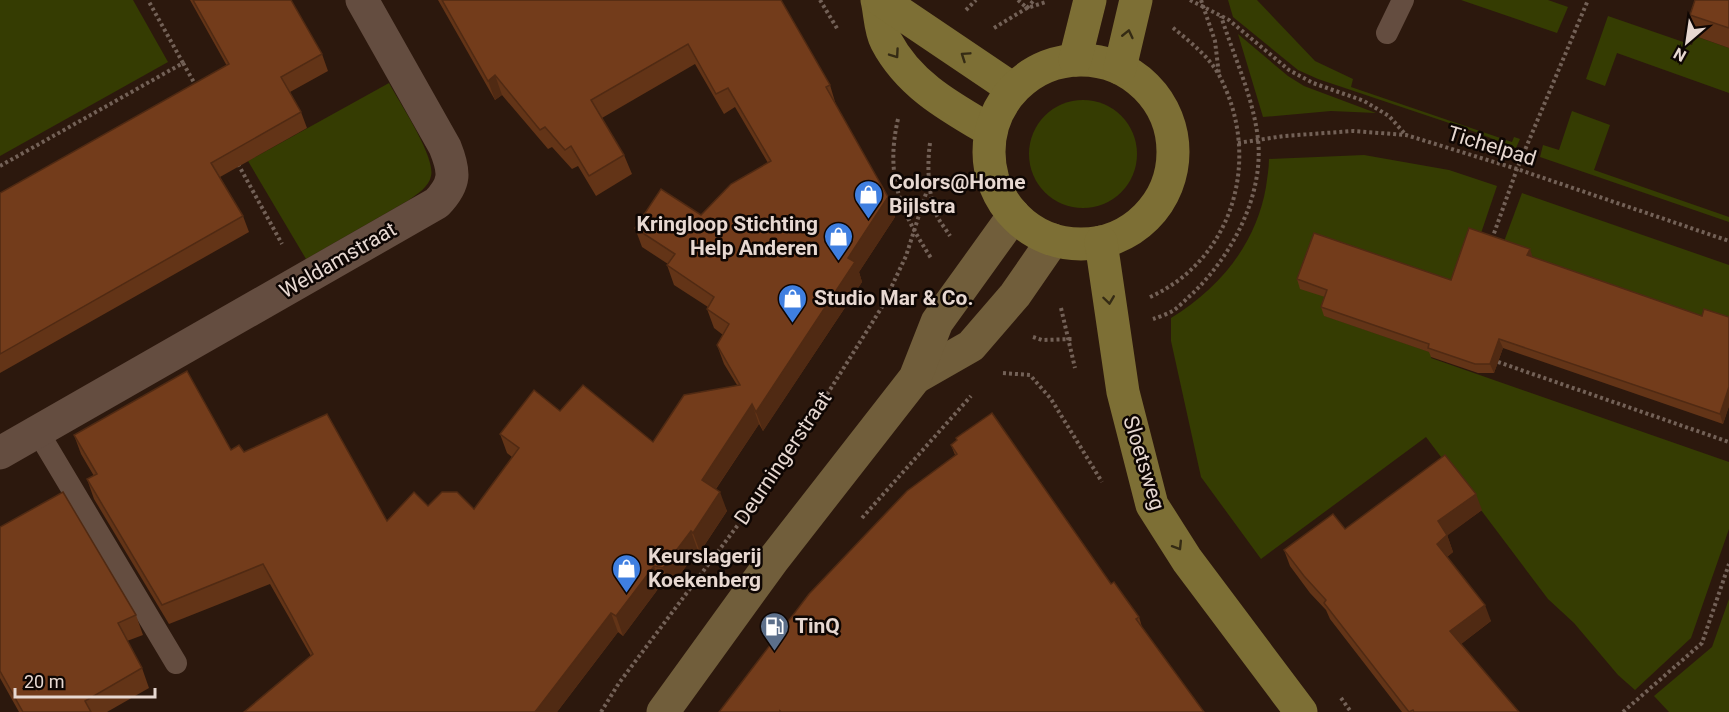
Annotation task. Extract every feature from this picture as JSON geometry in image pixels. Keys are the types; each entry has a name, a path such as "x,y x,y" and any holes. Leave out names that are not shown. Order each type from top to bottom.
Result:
{"main road":[{"path":"879,0 1013,89"},
{"path":"879,0 885,40 908,72 939,100 991,131"},
{"path":"1075,60 1090,0"},
{"path":"1120,68 1135,4"},
{"path":"1075,60 1106,63 1120,68 1142,82 1159,101 1170,124 1174,149 1171,174 1161,198 1145,219 1125,233 1101,242 1077,245 1053,240 1031,230 1014,215 1001,197 992,176 988,154 991,131 999,109 1013,89 1041,68 1057,62 1075,60"},
{"path":"663,712 773,560 915,378 937,322 1014,215"},
{"path":"915,378 971,346 1015,295 1053,240"},
{"name":"Sloetsweg","path":"1101,242 1123,392 1152,505 1187,560 1301,712"}],"street":[{"name":"Weldamstraat","path":"0,453 302,282 437,202 449,190 452,173 451,161 445,147 362,0"}],"lane":[{"path":"1387,33 1402,0"},
{"path":"38,432 176,663"}],"path":[{"path":"148,0 200,94"},
{"path":"1018,0 1027,8 1034,0"},
{"path":"1190,0 1229,20 1289,70 1313,82 1364,101 1389,116 1406,135"},
{"path":"1015,295 1054,307 1082,310 1146,299 1166,290 1188,274 1220,235 1235,197 1239,167 1238,143 1236,122 1220,76 1215,41 1201,0"},
{"path":"1491,243 1517,169 1588,0"},
{"path":"1135,4 1170,26 1194,45 1220,76"},
{"path":"0,166 183,63"},
{"name":"Tichelpad","path":"1238,143 1284,136 1353,131 1406,135 1517,169 1729,241"},
{"path":"234,157 302,282"},
{"name":"Deurningerstraat","path":"601,712 620,683 753,505 821,404 882,307 906,256 930,183"},
{"path":"1498,362 1729,442"},
{"path":"997,376 1005,372 1030,375 1050,399 1103,484"},
{"path":"1623,712 1702,644 1729,564"},
{"path":"1337,693 1351,712"}],"green space":[{"path":"0,0 133,0 168,62 0,156"},
{"path":"1228,0 1257,0 1315,61 1353,79 1351,87 1512,142 1514,137 1520,139 1516,148 1298,70 1233,17"},
{"path":"1461,0 1548,0 1568,7 1557,33"},
{"path":"1608,16 1692,45 1695,36 1729,48 1729,93 1617,53 1605,86 1586,79"},
{"path":"1238,34 1288,76 1304,86 1376,113 1331,111 1263,117"},
{"path":"389,83 423,143 431,167 430,180 409,200 306,259 248,161"},
{"path":"1083,100 1104,104 1121,116 1133,133 1137,154 1133,175 1121,192 1104,204 1083,208 1062,204 1045,192 1033,175 1029,154 1033,133 1045,116 1062,104"},
{"path":"1572,111 1610,125 1594,170 1729,217 1729,222 1540,157 1543,145 1559,150"},
{"path":"1364,155 1449,170 1497,186 1479,239 1455,289 1330,299 1325,316 1433,353 1431,358 1729,462 1729,529 1691,638 1635,690 1618,675 1574,623 1548,599 1426,437 1261,559 1201,477 1171,341 1171,318 1205,293 1233,263 1244,246 1261,208 1269,159"},
{"path":"1522,193 1729,265 1729,326 1502,247"},
{"path":"1729,599 1729,712 1669,712 1654,696 1712,647"}],"building":[{"path":"193,0 291,0 322,54 281,77 301,112 211,163 243,216 0,354 0,193 229,64"},
{"path":"442,0 781,0 830,85 826,87 888,197 848,258 855,262 756,412 752,404 702,480 720,492 693,533 691,531 663,568 654,566 616,616 611,613 535,712 244,712 313,654 263,564 162,605 87,479 97,474 74,435 187,371 231,450 239,445 244,452 327,414 387,521 414,492 428,506 442,492 457,492 474,509 519,448 500,434 534,390 560,411 583,385 653,442 684,395 740,385 717,345 729,324 707,309 714,297 667,265 675,254 635,228 661,189 701,215 731,184 771,161 728,88 716,94 688,44 591,100 624,155 589,176 571,146 565,150 545,127 540,130 495,75 488,81"},
{"path":"1695,0 1729,0 1729,28 1690,15"},
{"path":"1469,228 1530,249 1527,255 1702,316 1704,309 1729,317 1729,387 1720,414 1499,339 1490,364 1475,364 1428,348 1429,344 1321,307 1327,290 1297,279 1314,233 1451,280"},
{"path":"992,413 1111,584 1114,582 1139,617 1136,619 1204,712 719,712 809,594 907,491 957,454 951,445 957,440 956,438"},
{"path":"1445,455 1476,494 1438,521 1447,535 1437,544 1485,605 1450,631 1519,712 1414,712 1413,710 1409,712 1324,603 1326,600 1284,550 1333,514 1345,529"},
{"path":"63,492 136,615 118,623 142,668 85,701 91,712 23,712 0,671 0,527"}],"place":[{"name":"Colors@Home Bijlstra","path":"868,220"},
{"name":"Kringloop Stichting Help Anderen","path":"839,262"},
{"name":"Studio Mar & Co.","path":"793,324"},
{"name":"Keurslagerij Koekenberg","path":"627,594"},
{"name":"TinQ","path":"774,652"}]}
